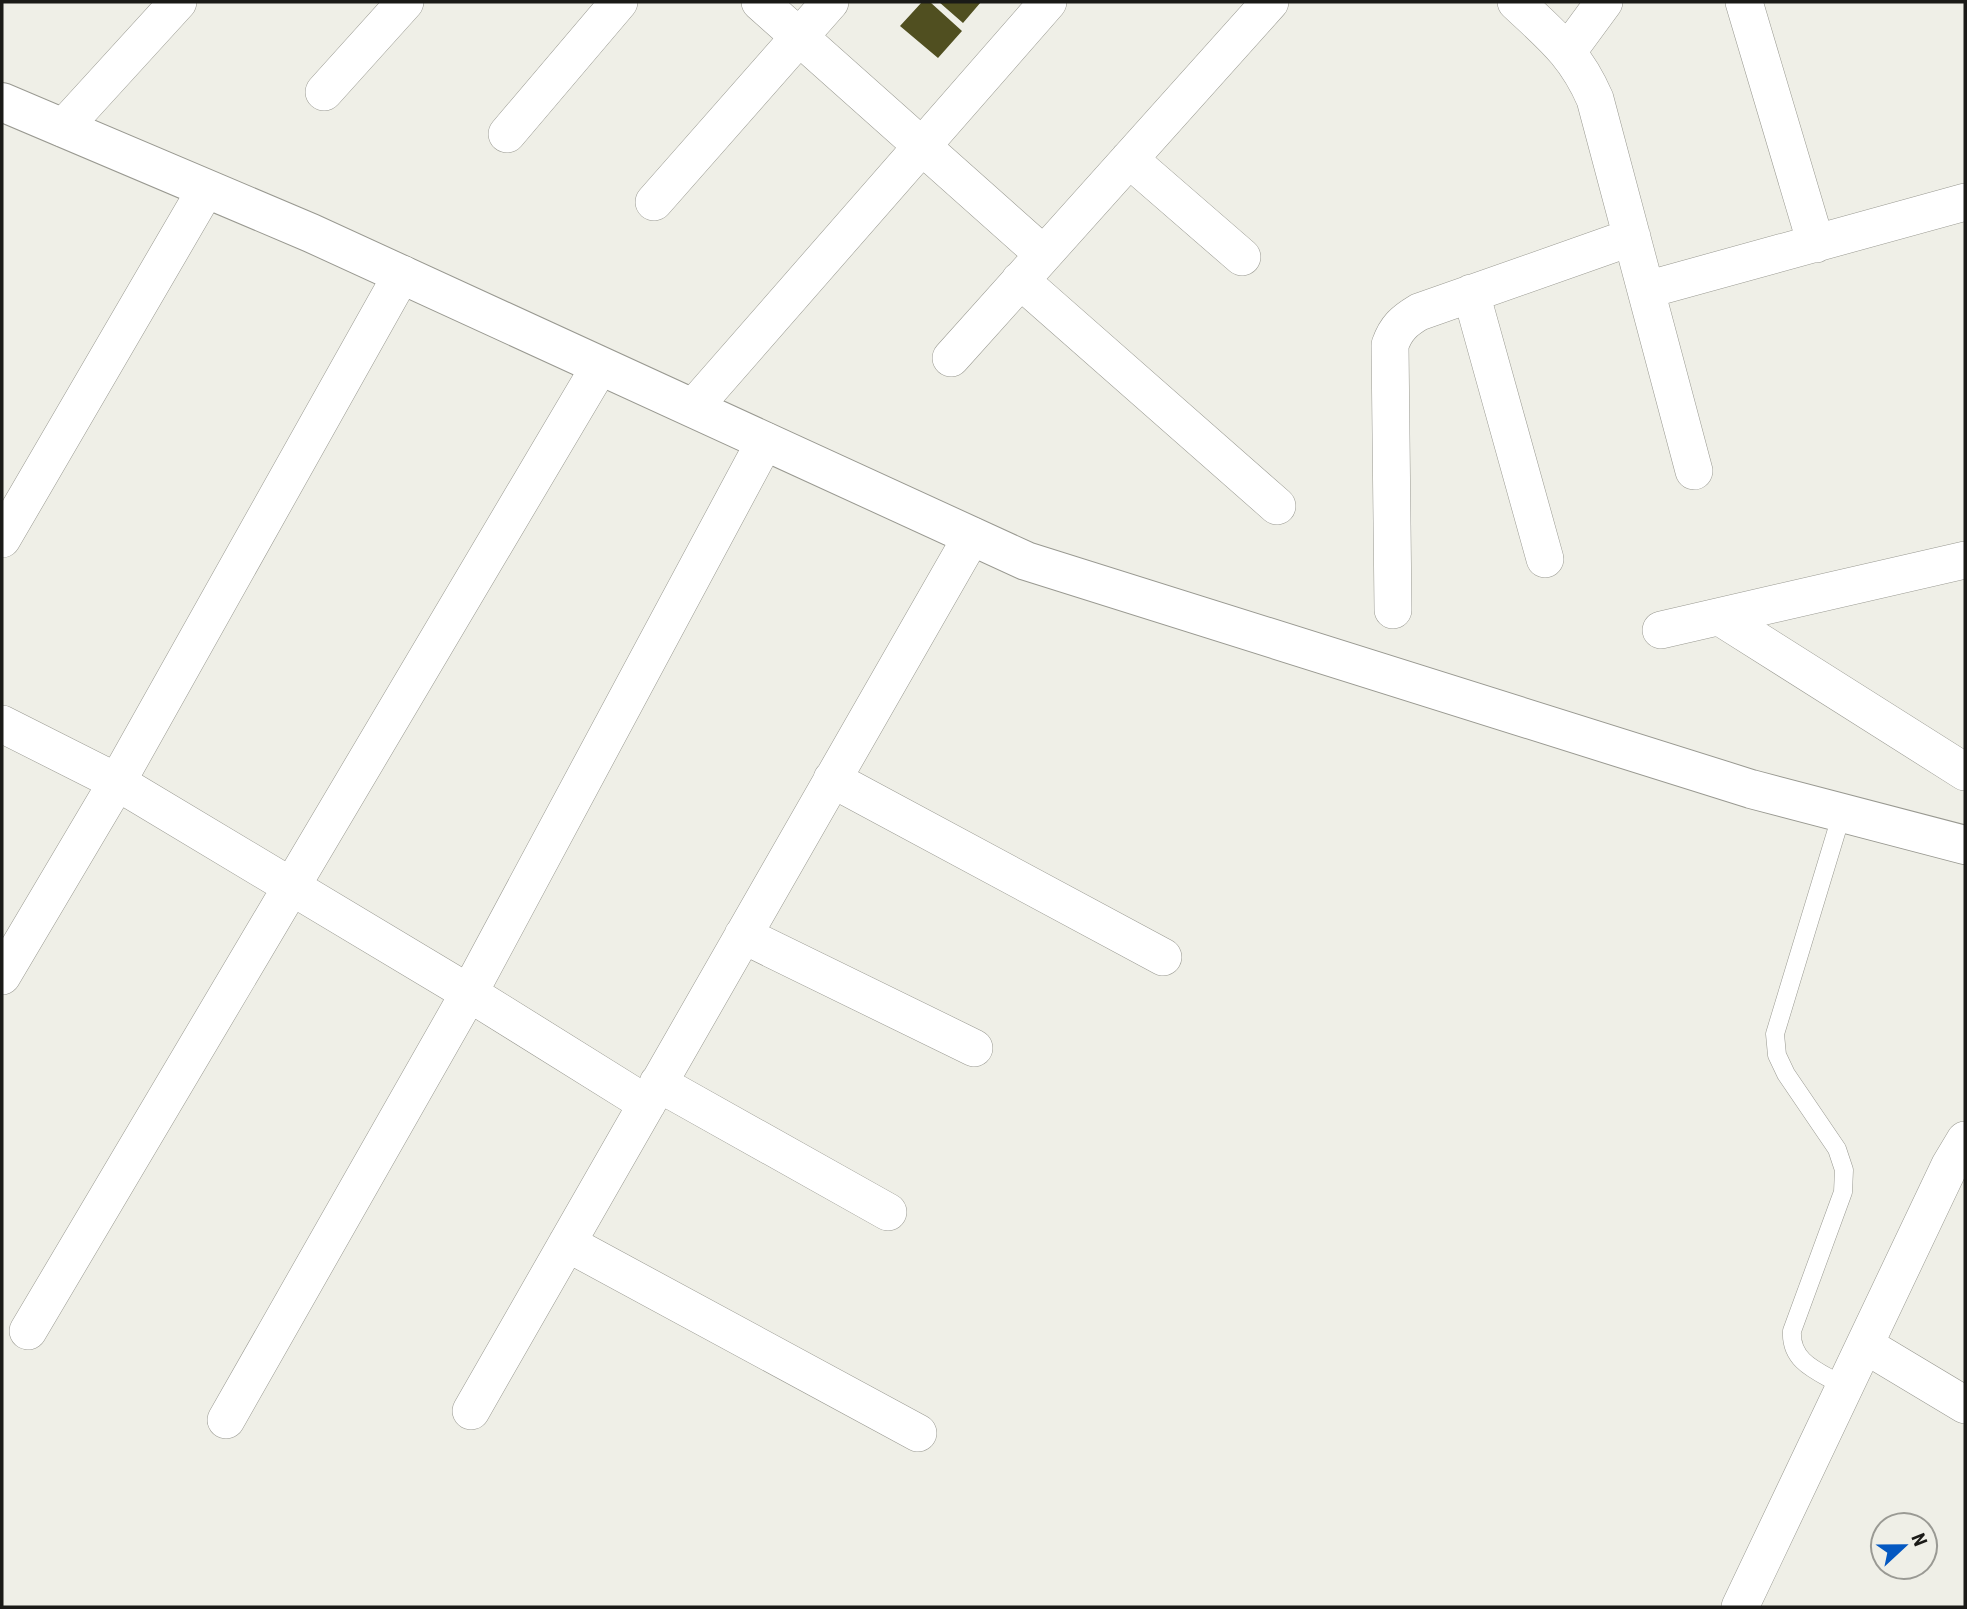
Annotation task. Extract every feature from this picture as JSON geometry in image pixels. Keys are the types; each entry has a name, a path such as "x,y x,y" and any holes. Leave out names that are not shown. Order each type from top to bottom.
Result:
{"street":[{"path":"63,128 178,2"},
{"path":"324,92 405,2"},
{"path":"507,134 619,2"},
{"path":"760,2 922,146 1032,267 1277,506"},
{"path":"653,202 830,2"},
{"path":"693,408 1048,2"},
{"path":"951,358 1270,2"},
{"path":"1516,2 1568,51 1583,72 1595,99 1694,471"},
{"path":"1568,51 1604,2"},
{"path":"1744,2 1816,244"},
{"path":"2,102 402,274 1040,565 1751,789 1965,845"},
{"path":"1129,159 1242,257"},
{"path":"2,539 206,188"},
{"path":"1646,290 1965,202"},
{"path":"1393,610 1390,345 1395,331 1406,319 1419,312 1633,237"},
{"path":"2,976 117,782 402,274"},
{"path":"1471,293 1545,559"},
{"path":"28,1331 600,366"},
{"path":"226,1420 469,993 765,441"},
{"path":"471,1411 972,536"},
{"path":"1661,630 1965,560"},
{"path":"1720,617 1965,772"},
{"path":"2,724 117,782 469,993 653,1093 888,1212"},
{"path":"832,779 1163,957"},
{"path":"743,935 974,1048"},
{"path":"1740,1607 1950,1165 1965,1140"},
{"path":"567,1243 918,1433"},
{"path":"1865,1345 1965,1405"}],"lane":[{"path":"1842,813 1775,1034 1777,1055 1786,1074 1837,1149 1844,1170 1843,1192 1792,1331 1791,1346 1801,1361 1845,1387"}],"building":[{"path":"922,2 930,2 962,31 938,58 900,26"},
{"path":"939,2 981,2 963,23"}]}
